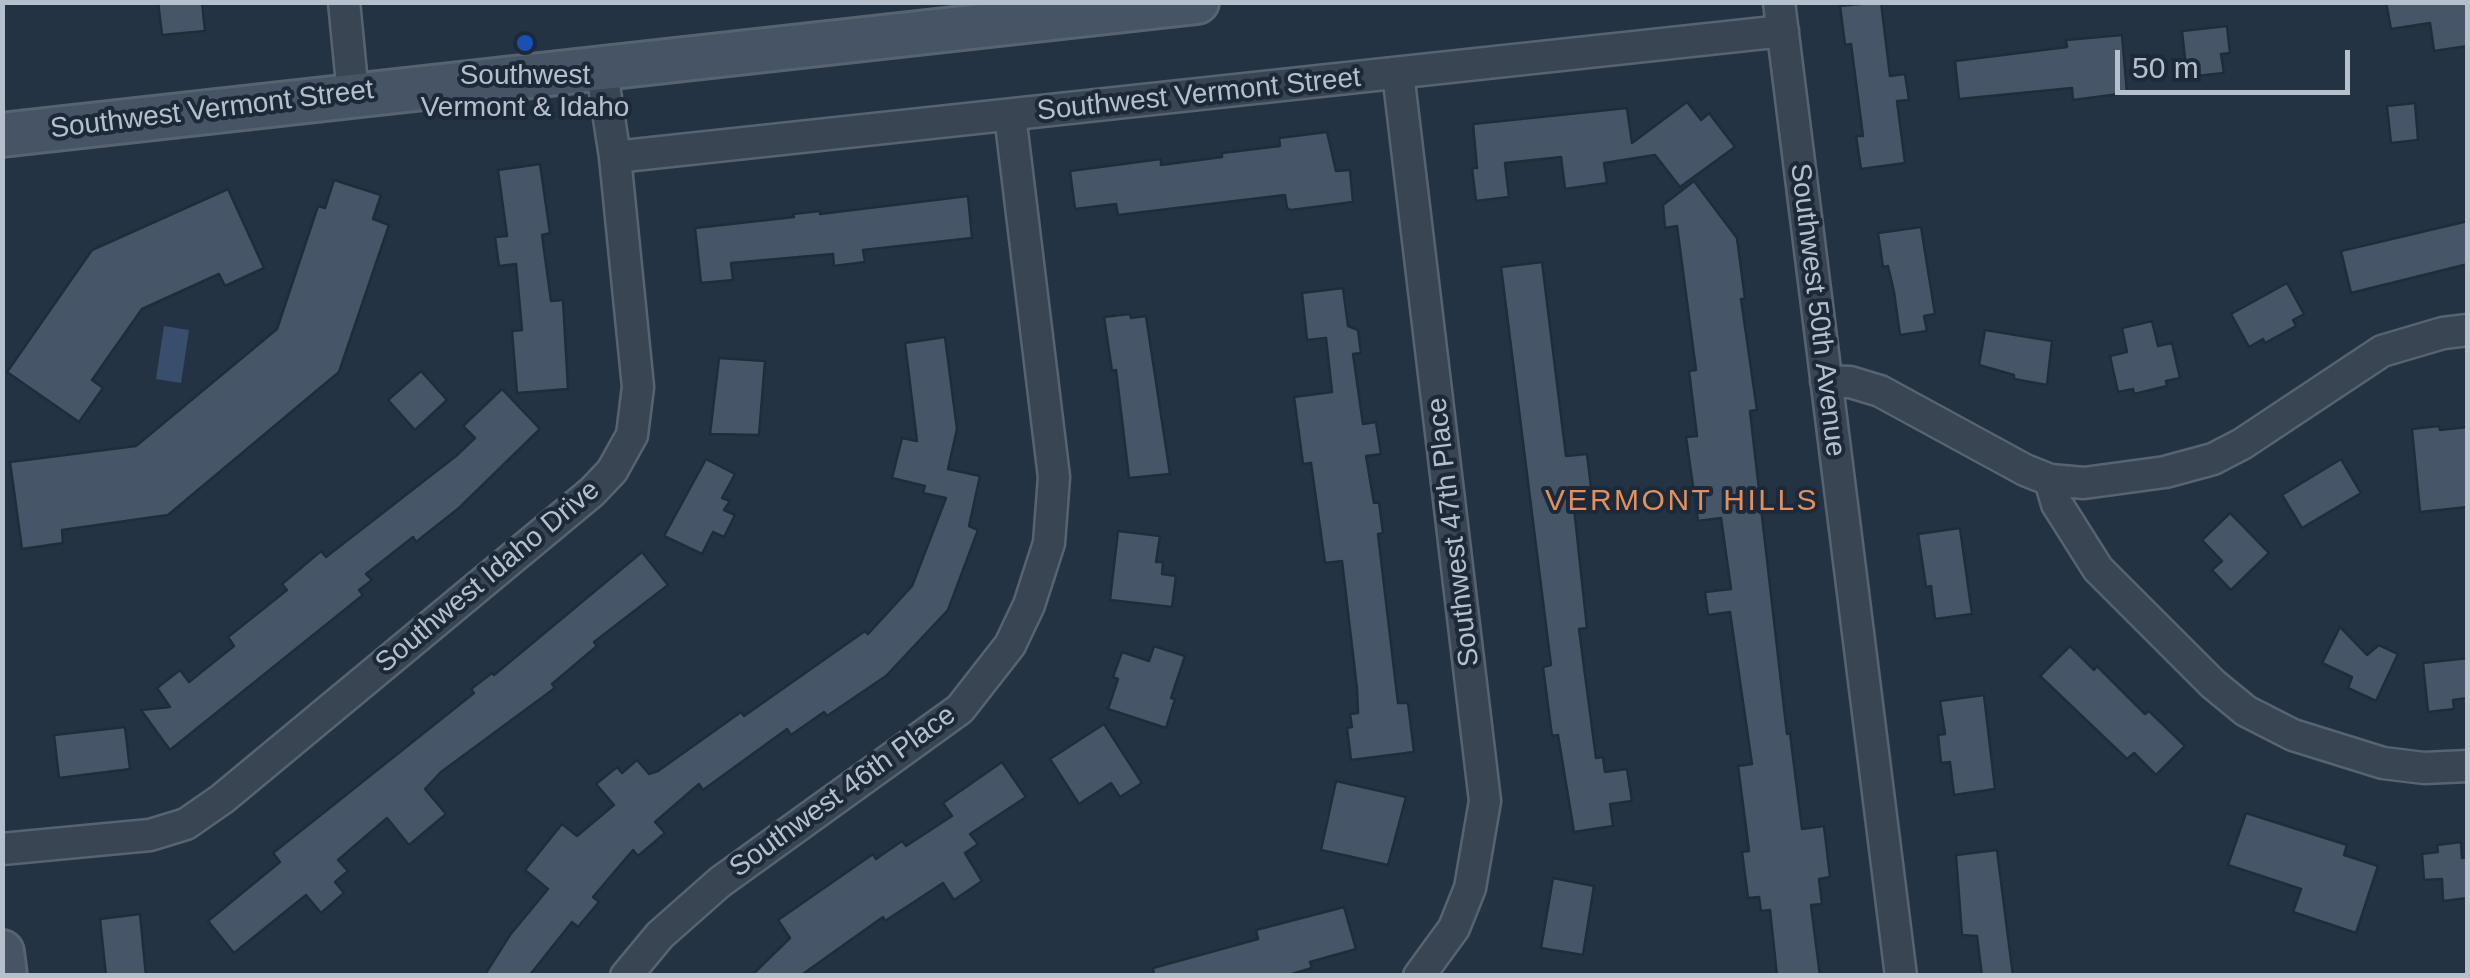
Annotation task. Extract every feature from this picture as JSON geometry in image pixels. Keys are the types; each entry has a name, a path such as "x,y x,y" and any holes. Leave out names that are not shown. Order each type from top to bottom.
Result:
{"main road":[{"name":"Southwest Vermont Street","path":"2,135 1198,2"},
{"path":"2,952 6,976"}],"street":[{"path":"344,2 353,94"},
{"name":"Southwest Vermont Street","path":"616,157 1398,73 1781,17"},
{"name":"Southwest 50th Avenue","path":"1781,17 1901,976"},
{"name":"Southwest Idaho Drive","path":"2,849 150,835 186,824 237,787 548,529 612,471 632,435 638,388 616,157 600,66"},
{"name":"Southwest 47th Place","path":"1398,73 1486,801 1470,888 1454,928 1419,976"},
{"name":"Southwest 46th Place","path":"626,976 660,935 720,882 960,710 1010,645 1029,605 1048,543 1054,477 1010,115"},
{"path":"1826,381 1850,382 1880,391 2025,470 2050,480 2084,484 2165,472 2213,458 2242,444 2382,351 2443,333 2468,330"},
{"path":"2050,480 2057,504 2098,569 2213,684 2246,710 2294,735 2384,763 2424,768 2468,766"}],"water":[{"path":"164,326 189,330 181,383 156,379"}],"building":[{"path":"158,2 202,2 205,31 162,35"},
{"path":"1881,2 1890,76 1905,74 1909,100 1897,101 1905,163 1861,169 1856,136 1863,136 1851,44 1845,45 1840,6"},
{"path":"2386,2 2468,2 2468,46 2434,51 2430,23 2391,29"},
{"path":"2227,26 2230,53 2221,54 2224,73 2187,77 2182,31"},
{"path":"2122,35 2127,93 2073,100 2072,88 1959,99 1955,61 2067,47 2066,40"},
{"path":"1687,102 1701,120 1709,113 1735,147 1680,187 1655,155 1604,163 1607,183 1565,189 1561,157 1505,163 1509,197 1476,201 1473,124 1627,108 1632,143"},
{"path":"2415,103 2418,140 2391,143 2387,106"},
{"path":"1327,132 1336,171 1350,170 1353,202 1291,210 1285,195 1118,215 1116,204 1075,209 1070,171 1161,159 1161,165 1222,157 1222,153 1280,146 1279,138"},
{"path":"540,164 550,233 542,235 551,301 563,300 568,389 517,393 512,331 522,330 516,264 499,266 495,237 507,236 498,170"},
{"path":"334,180 381,195 373,219 389,225 339,372 168,515 62,530 63,543 22,549 10,462 136,446 277,329 318,206 325,208"},
{"path":"1694,181 1737,238 1745,299 1741,299 1757,410 1750,411 1787,734 1790,733 1802,829 1824,826 1830,877 1819,879 1822,904 1811,905 1820,976 1777,976 1770,910 1761,911 1759,897 1748,898 1742,852 1749,851 1738,766 1752,764 1730,612 1708,615 1705,592 1731,589 1721,518 1698,521 1686,437 1697,436 1689,371 1696,370 1677,226 1665,228 1663,205"},
{"path":"228,189 264,268 225,286 219,274 142,309 92,380 103,388 79,422 7,372 92,250"},
{"path":"968,196 972,238 863,250 865,262 834,266 833,254 731,263 733,280 701,283 695,228"},
{"path":"2468,221 2468,264 2351,293 2341,251"},
{"path":"1921,227 1935,314 1924,316 1927,331 1900,335 1894,292 1888,266 1883,267 1878,233"},
{"path":"1542,262 1566,456 1587,454 1591,487 1572,489 1587,628 1579,629 1596,758 1603,757 1605,772 1627,769 1632,801 1610,804 1613,826 1574,832 1558,735 1552,736 1543,667 1551,665 1501,267"},
{"path":"2287,283 2304,314 2293,320 2296,326 2249,347 2231,314"},
{"path":"1343,288 1348,326 1358,330 1361,353 1353,354 1363,424 1376,422 1381,454 1366,456 1374,503 1379,502 1383,533 1378,534 1398,703 1408,703 1414,752 1351,760 1347,728 1352,727 1350,714 1358,713 1357,689 1342,561 1325,563 1311,463 1303,464 1294,397 1332,392 1326,338 1307,340 1302,293"},
{"path":"1130,314 1131,318 1146,316 1170,474 1129,478 1116,370 1112,371 1104,317"},
{"path":"2152,321 2158,346 2172,343 2180,378 2166,381 2167,386 2134,394 2133,389 2118,392 2110,356 2127,352 2122,328"},
{"path":"1985,330 2052,341 2047,385 2014,379 2014,375 1979,365"},
{"path":"945,337 957,429 948,469 980,476 969,526 978,530 948,610 886,676 827,716 824,712 791,735 787,729 703,790 699,784 655,822 665,833 638,856 633,850 593,897 599,902 578,927 572,922 529,976 484,976 510,935 548,889 525,870 562,824 577,836 614,805 596,784 617,767 622,773 637,760 649,774 658,771 865,631 868,634 912,586 946,498 923,493 925,486 892,478 902,438 917,441 905,343"},
{"path":"719,358 765,361 759,435 710,434"},
{"path":"421,371 447,400 415,430 388,400"},
{"path":"502,389 540,429 459,508 366,574 372,580 359,590 363,595 170,750 141,710 170,707 157,688 180,670 189,682 234,646 228,637 287,590 282,584 321,551 326,557 456,456 475,438 463,426"},
{"path":"2439,426 2440,430 2468,427 2468,507 2420,512 2412,429"},
{"path":"706,459 735,474 722,498 730,501 724,510 735,515 724,537 713,532 702,554 664,536"},
{"path":"2341,459 2361,493 2302,528 2282,495"},
{"path":"2230,513 2269,553 2231,590 2212,570 2222,561 2202,540"},
{"path":"1960,528 1972,614 1935,619 1918,534"},
{"path":"1118,531 1160,536 1156,562 1163,562 1162,574 1176,576 1172,607 1110,600"},
{"path":"642,552 668,585 594,642 597,646 552,684 555,688 441,772 425,789 446,814 409,845 387,818 338,860 348,871 335,882 344,893 321,913 306,895 234,953 208,921 280,862 273,853 474,693 471,689 494,675"},
{"path":"2340,627 2367,655 2379,645 2398,654 2376,701 2348,688 2352,677 2322,663"},
{"path":"1154,646 1185,656 1166,728 1108,709 1122,652 1149,661"},
{"path":"2070,646 2185,746 2156,775 2134,753 2127,759 2040,676"},
{"path":"2468,658 2468,698 2453,700 2454,709 2428,712 2423,663"},
{"path":"1984,695 1995,789 1954,795 1950,762 1941,763 1938,735 1945,734 1940,701"},
{"path":"1104,724 1142,783 1120,797 1111,783 1079,804 1050,759"},
{"path":"125,727 130,769 59,778 54,735"},
{"path":"1002,762 1026,797 970,834 978,844 965,853 982,881 954,900 943,883 885,921 883,917 800,976 751,976 790,938 778,920 873,854 876,859 902,841 906,846 952,816 943,803"},
{"path":"1336,781 1406,797 1388,865 1321,850"},
{"path":"2246,813 2347,845 2344,855 2378,866 2356,933 2293,912 2301,889 2228,865"},
{"path":"2461,842 2462,858 2468,857 2468,898 2443,901 2442,879 2424,880 2422,854 2438,852 2437,845"},
{"path":"1997,850 2013,976 1982,976 1977,936 1962,935 1956,855"},
{"path":"1553,878 1594,886 1583,955 1541,948"},
{"path":"1344,907 1356,949 1310,962 1312,968 1285,976 1154,976 1153,968 1258,939 1256,930"},
{"path":"140,914 146,976 106,976 100,919"}],"place":[{"name":"Southwest Vermont & Idaho","path":"525,43"}],"district":[{"name":"VERMONT HILLS","path":"1682,502"}]}
